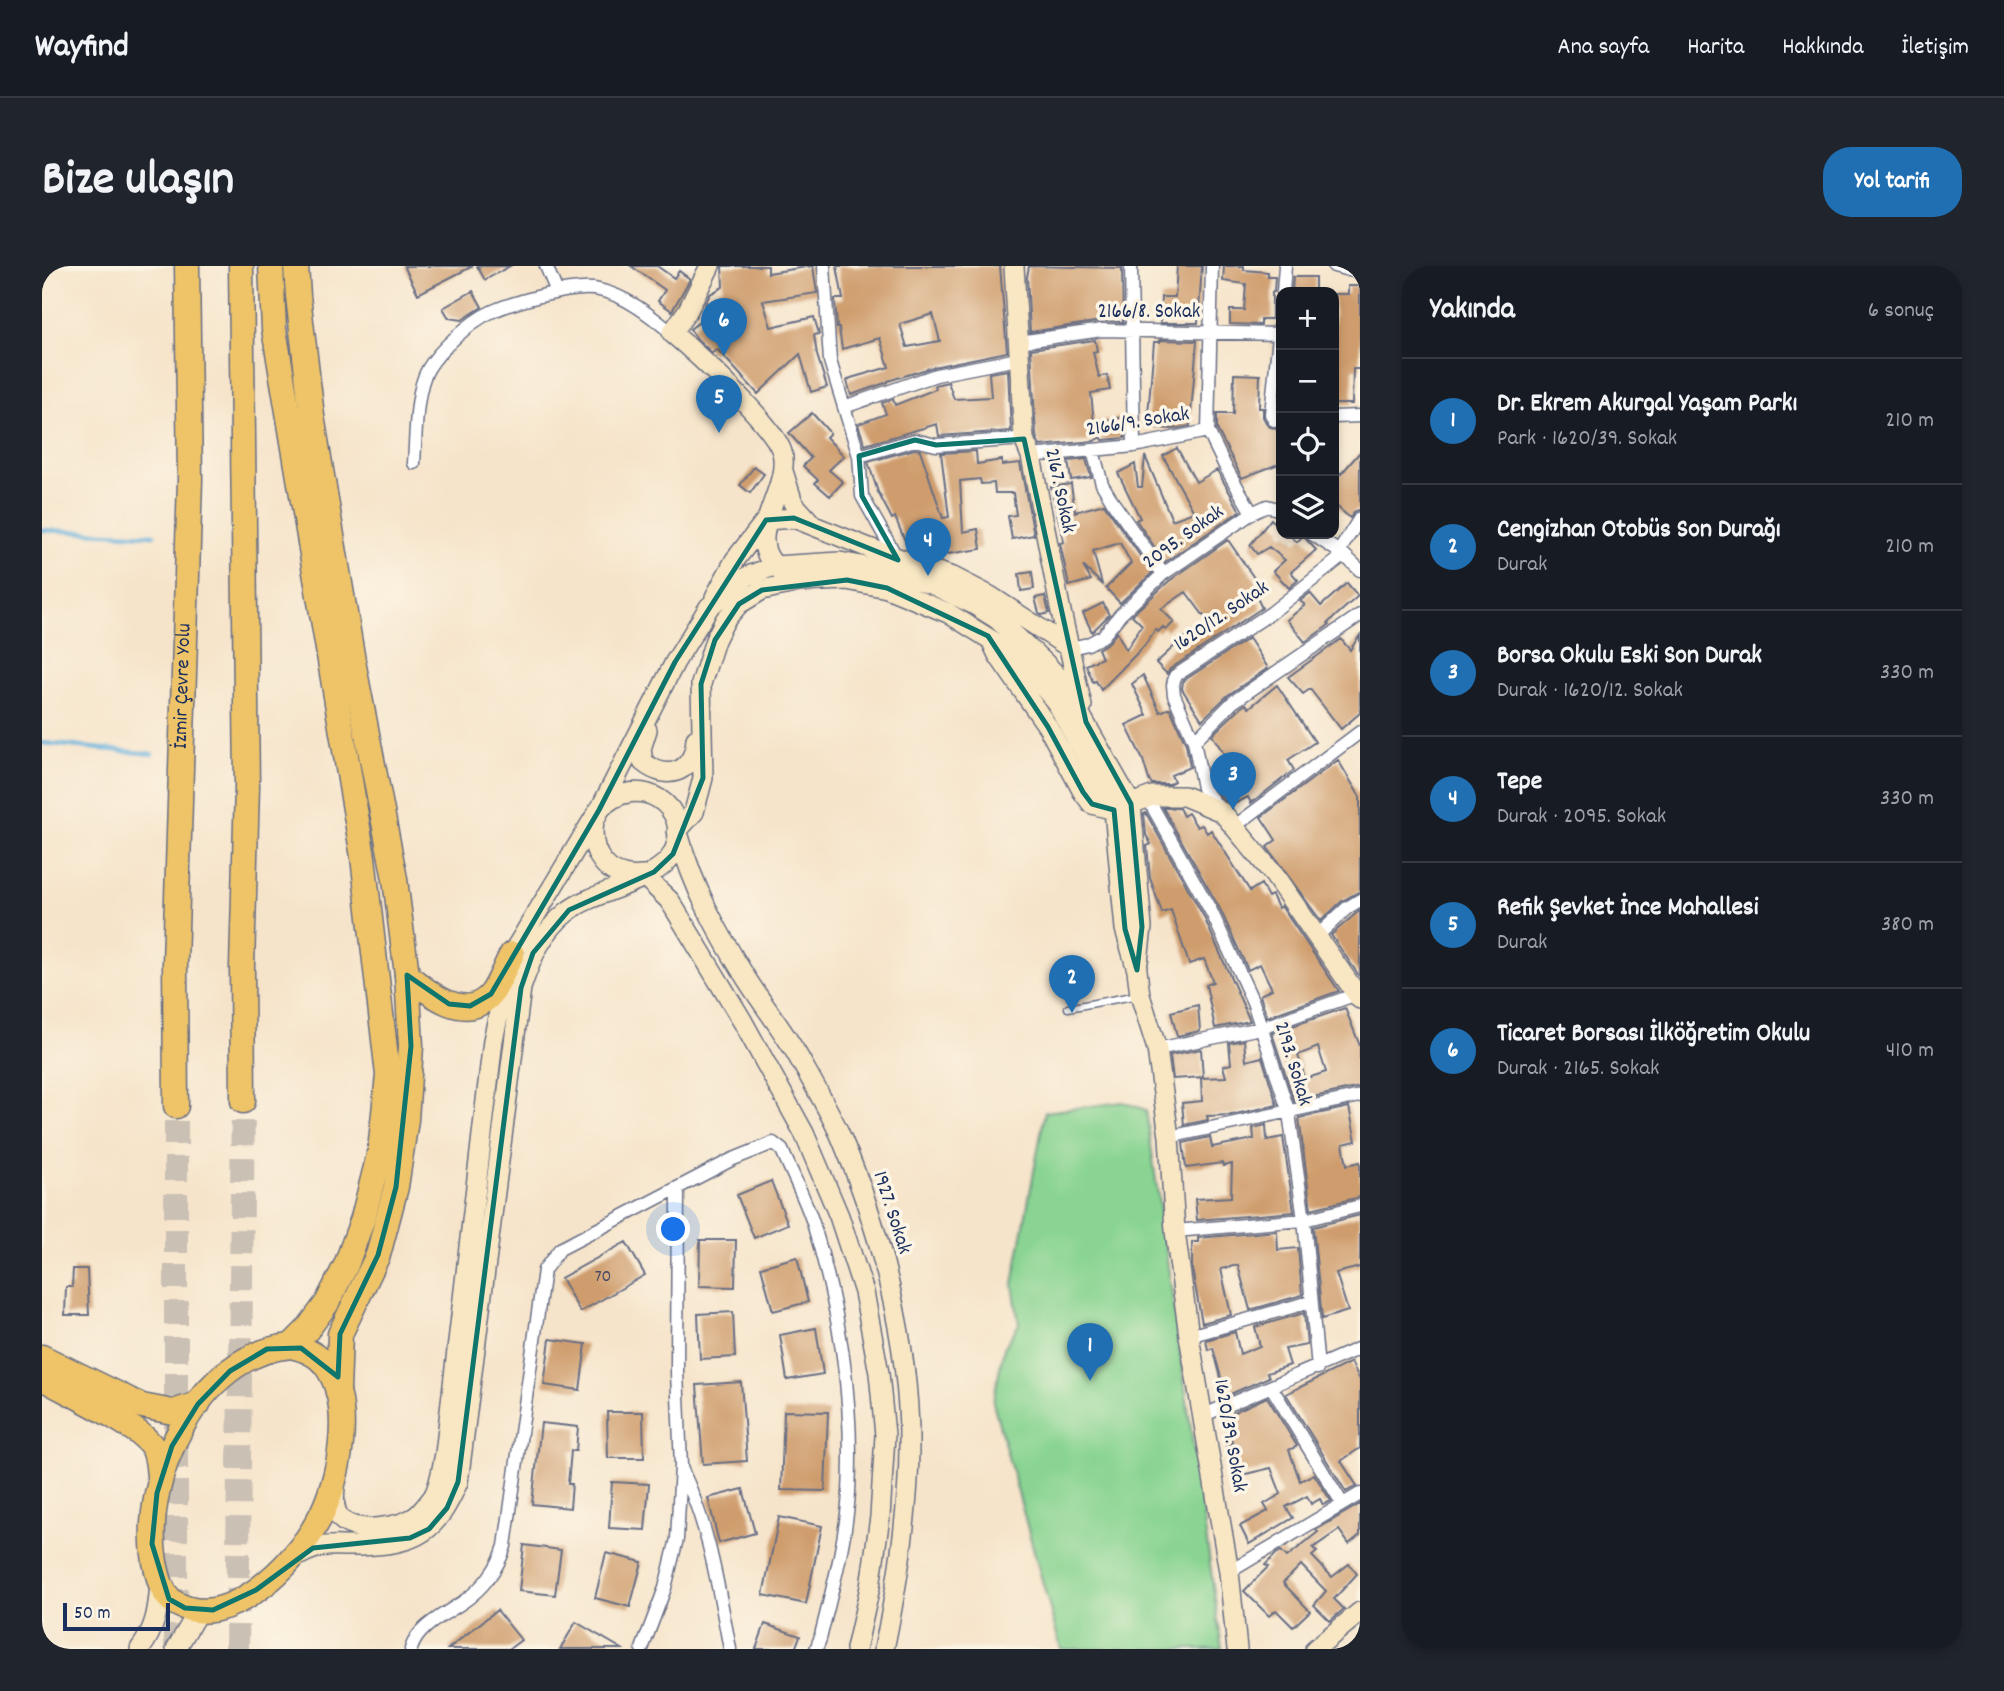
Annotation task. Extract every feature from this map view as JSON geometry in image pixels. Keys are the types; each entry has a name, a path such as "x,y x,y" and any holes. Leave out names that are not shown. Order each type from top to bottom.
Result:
{"highway":[{"name":"İzmir Çevre Yolu","path":"176,1106 175,963 190,479 187,266"},
{"path":"241,266 247,787 242,967 243,1101"},
{"path":"271,266 274,329 363,857 388,1075 380,1151 363,1218 346,1265 327,1303 291,1346"},
{"path":"42,1378 125,1423 145,1437 155,1453 159,1477 152,1544 160,1584 169,1599 185,1608 213,1610 244,1597 288,1562 318,1521 336,1476 341,1413 338,1392 340,1334 378,1255 396,1187 407,1120 411,1046 407,975 395,879 353,662 312,416 296,266"},
{"path":"407,975 429,994 449,1004 470,1006 480,1003 491,994 512,954"},
{"path":"159,1477 184,1423 198,1404 230,1371 248,1358 267,1349 291,1346 316,1356 326,1366 338,1392"},
{"path":"42,1357 142,1406 173,1412 198,1404"}],"main road":[{"path":"710,266 688,310 672,333 738,395 775,438 782,452 782,468 766,520 764,545 774,566 799,582"},
{"name":"2167. Sokak","path":"1014,266 1018,350 1028,448 1051,619 1070,648 1086,722"},
{"path":"782,468 793,503 815,527"},
{"path":"654,702 641,749 643,762 653,770 665,773 679,771 690,764 695,751 701,684 715,640 726,620 740,604 762,590 799,582 847,580 887,588 948,613 988,636 998,655 1048,726 1083,792 1093,804 1131,803 1060,679 997,619 893,564 853,549 843,538 794,518 766,520 735,561 675,662 654,702 593,821 594,849 601,861 625,876 644,876 670,901 743,1022 804,1133 839,1216 864,1292 879,1373 885,1435 878,1529 870,1587 856,1649"},
{"path":"709,607 748,576 774,566 840,562 893,564 955,578 990,596 1051,619 1070,648"},
{"path":"677,831 694,812 702,778 701,684"},
{"path":"288,1562 323,1545 361,1546 410,1538 429,1529 447,1508 458,1482 520,988 533,953 548,931 569,911 598,895 644,876 664,865 673,854 677,831 672,812 662,801 650,794 636,791 622,793 609,799 599,810 512,954 493,1040 445,1454 435,1494 415,1517 391,1527 354,1525 341,1520 335,1509 336,1476"},
{"name":"1620/12. Sokak","path":"1131,803 1184,796 1228,819 1274,875 1359,997"},
{"name":"1620/39. Sokak","path":"1131,803 1142,927 1137,970 1140,995 1157,1049 1188,1336 1229,1572 1237,1649"},
{"name":"1927. Sokak","path":"677,831 698,893 746,977 797,1055 841,1137 884,1264 905,1372 909,1443 907,1499 898,1585 884,1649"},
{"path":"140,1649 150,1636 157,1618 160,1584"},
{"path":"176,1649 199,1611"},
{"path":"1315,1649 1360,1612"}],"street":[{"path":"546,266 557,292"},
{"path":"824,266 830,361 859,456 862,496 893,564"},
{"path":"1131,266 1133,446"},
{"name":"2095. Sokak","path":"1070,648 1088,645 1103,636 1120,615 1163,574 1252,513 1224,466 1208,431 1212,266"},
{"path":"1283,287 1285,266"},
{"path":"1334,266 1360,273 1360,267"},
{"path":"414,463 421,393 427,370 447,345 489,313 557,292 598,289 641,308 672,333"},
{"name":"2166/8. Sokak","path":"844,407 936,374 1018,350 1102,330 1276,334"},
{"path":"1276,421 1271,414 1278,350"},
{"path":"1339,418 1360,416"},
{"name":"2166/9. Sokak","path":"859,456 915,440 936,445 1093,451 1208,431"},
{"path":"1093,451 1102,484 1163,574"},
{"path":"1252,513 1267,506 1276,509"},
{"path":"1341,554 1360,518"},
{"path":"1319,539 1360,570"},
{"name":"1620/12. Sokak","path":"1228,819 1203,788 1194,741 1174,695 1175,677 1272,613 1341,554"},
{"path":"1194,741 1233,702 1360,615"},
{"path":"1228,819 1360,732"},
{"name":"2193. Sokak","path":"1131,803 1212,913 1253,1002 1289,1113 1304,1220 1318,1368"},
{"path":"1316,937 1347,908 1360,901"},
{"path":"1157,1049 1261,1028 1359,997"},
{"path":"1168,1137 1360,1096"},
{"path":"411,1649 413,1642 429,1623 466,1600 500,1562 505,1546 544,1270 560,1250 731,1160 773,1143 782,1150 813,1222 841,1330 850,1408 849,1494 837,1566 816,1649"},
{"path":"642,1649 665,1588 677,1539 681,1466 677,1372 678,1188"},
{"path":"1175,1231 1304,1220 1360,1206"},
{"path":"1188,1336 1310,1302"},
{"path":"1202,1416 1360,1348"},
{"path":"1272,1388 1342,1503"},
{"path":"681,1466 702,1520 714,1564 730,1649"},
{"path":"1229,1572 1360,1494"}],"lane":[{"path":"1068,1008 1140,995"}],"highlighted area":[{"path":"1024,439 1086,722 1131,804 1142,927 1137,970 1125,929 1114,810 1092,804 1083,792 1048,727 988,636 887,588 847,580 762,590 739,604 715,640 701,684 703,778 673,854 654,872 569,910 533,953 521,988 458,1482 447,1508 429,1529 410,1538 313,1548 256,1590 213,1610 185,1608 169,1599 152,1544 157,1493 172,1446 198,1404 230,1371 267,1349 301,1348 338,1377 340,1334 378,1255 396,1187 411,1046 407,975 449,1004 470,1006 491,994 599,810 675,662 766,520 794,518 898,560 862,496 859,456 915,440 936,445"}],"green space":[{"path":"1123,1102 1146,1110 1222,1649 1061,1649 993,1402 1004,1348 1019,1324 1013,1284 1045,1112"}],"building":[{"path":"404,266 473,266 418,294"},
{"path":"477,266 510,266 485,280"},
{"path":"631,266 657,266 674,278 679,271 690,279 672,311 658,301 665,290"},
{"path":"722,266 768,266 768,273 813,266 817,293 763,301 771,327 814,317 819,334 814,335 817,355 827,387 811,392 800,354 758,394 717,349 712,353 697,339 690,329 710,314 705,304 710,294 723,287"},
{"path":"837,266 1000,266 1007,352 933,367 851,395 847,381 851,378 889,367 880,338 842,349 835,299 843,299","holes":["933,314 940,341 907,347 900,324"]},
{"path":"1029,266 1122,268 1123,322 1101,321 1030,332 1027,277"},
{"path":"1177,266 1202,266 1198,323 1160,323 1161,297 1175,297"},
{"path":"1224,266 1244,266 1244,270 1268,272 1268,277 1275,277 1272,319 1261,319 1261,325 1230,324 1230,310 1244,310 1246,284 1223,281"},
{"path":"1293,277 1315,277 1315,287 1292,287"},
{"path":"1348,286 1360,286 1360,369 1353,369 1352,404 1339,404 1339,294 1348,294"},
{"path":"473,291 482,307 462,320 449,318 443,308"},
{"path":"1095,340 1097,351 1093,352 1099,377 1107,375 1110,390 1091,393 1094,422 1125,417 1125,438 1103,440 1101,437 1094,441 1040,446 1036,436 1031,349"},
{"path":"1197,341 1190,426 1173,429 1147,427 1154,342"},
{"path":"1008,370 1011,431 939,436 937,424 865,445 858,424 886,414 882,403 893,399 895,405 936,389 935,385 948,382 954,399 991,397 989,373"},
{"path":"1234,374 1260,375 1259,408 1263,408 1263,417 1268,426 1276,429 1276,465 1242,478 1217,429 1217,414 1233,414"},
{"path":"812,413 830,433 826,437 844,456 829,470 843,482 830,496 815,483 818,480 803,466 811,458 789,433"},
{"path":"1177,448 1196,482 1217,470 1240,511 1165,562 1136,520 1140,518 1118,473 1135,464 1138,487 1142,487 1145,456 1172,520 1194,512 1163,456"},
{"path":"920,450 943,518 949,517 941,453 976,451 977,464 1002,460 1002,465 1020,463 1034,535 1012,539 1008,516 1016,515 1013,493 995,493 994,483 981,484 980,479 960,481 963,532 978,529 981,549 947,554 943,531 907,546 895,517 892,519 878,492 868,462"},
{"path":"1360,452 1360,509 1350,518 1339,508 1339,472 1341,474"},
{"path":"1086,459 1091,477 1071,480 1068,461"},
{"path":"754,467 764,474 750,493 740,485"},
{"path":"1071,484 1075,512 1104,504 1152,573 1120,603 1106,588 1131,563 1120,543 1093,551 1102,584 1083,566 1091,580 1069,586 1060,543 1064,542 1051,487"},
{"path":"1271,519 1276,524 1276,539 1294,539 1297,542 1306,539 1316,550 1291,572 1298,580 1289,588 1273,571 1285,560 1269,547 1257,554 1250,545"},
{"path":"1228,540 1263,591 1256,596 1262,608 1170,669 1167,674 1156,663 1177,642 1209,623 1186,592 1161,609 1174,622 1166,630 1163,627 1158,632 1156,629 1144,646 1101,690 1096,681 1093,682 1086,665 1102,658 1098,649 1109,642 1117,632 1126,650 1142,625 1132,615 1169,581"},
{"path":"1032,572 1034,589 1021,591 1019,574"},
{"path":"1347,583 1358,596 1328,623 1329,625 1305,642 1287,620 1305,605 1300,601 1310,593 1321,606"},
{"path":"1045,596 1049,613 1042,615 1035,598"},
{"path":"1103,603 1109,615 1092,632 1083,613"},
{"path":"1360,635 1360,713 1341,729 1310,689 1303,694 1288,677 1341,639 1350,650"},
{"path":"1249,638 1268,668 1228,695 1202,720 1182,689 1183,681"},
{"path":"1143,675 1160,712 1170,708 1186,744 1190,767 1171,775 1174,781 1169,784 1152,784 1149,780 1143,760 1126,725 1147,715 1132,684"},
{"path":"1277,685 1315,742 1288,760 1294,770 1251,803 1248,797 1232,805 1222,798 1211,784 1235,771 1212,735 1239,709 1246,704 1249,708"},
{"path":"1338,760 1360,797 1360,891 1342,901 1321,921 1267,847 1276,840 1261,817"},
{"path":"1163,808 1179,808 1183,816 1188,813 1197,827 1202,825 1207,833 1211,830 1250,891 1261,884 1268,897 1272,895 1278,908 1281,906 1339,991 1267,1017 1260,995 1272,989 1260,964 1248,970 1220,909"},
{"path":"1146,813 1204,917 1250,1021 1215,1028 1206,985 1213,982 1204,959 1189,964 1171,910 1162,913 1150,878 1147,846 1151,844 1146,835"},
{"path":"1360,910 1360,977 1331,935"},
{"path":"1198,1005 1200,1031 1177,1036 1171,1012"},
{"path":"1345,1008 1360,1046 1360,1087 1294,1101 1272,1033","holes":["1318,1047 1326,1072 1305,1079 1298,1055"]},
{"path":"1244,1040 1246,1061 1262,1057 1277,1105 1231,1115 1207,1116 1208,1120 1184,1125 1182,1103 1202,1101 1201,1078 1226,1077 1223,1066 1231,1064 1229,1043"},
{"path":"1201,1049 1203,1077 1173,1079 1170,1055"},
{"path":"1349,1107 1356,1141 1343,1144 1347,1165 1360,1162 1360,1197 1311,1209 1299,1118"},
{"path":"1266,1125 1267,1140 1283,1137 1294,1212 1197,1220 1195,1199 1231,1197 1232,1164 1186,1168 1183,1143 1210,1137 1212,1147 1254,1139 1253,1128"},
{"path":"771,1181 788,1224 754,1238 737,1195"},
{"path":"1360,1215 1360,1267 1336,1273 1348,1311 1322,1319 1313,1227"},
{"path":"1277,1231 1278,1250 1298,1248 1302,1295 1250,1310 1238,1265 1221,1269 1231,1315 1202,1323 1192,1269 1192,1242 1198,1242 1198,1238"},
{"path":"700,1240 736,1240 735,1287 699,1286"},
{"path":"626,1242 645,1275 580,1312 561,1278"},
{"path":"797,1257 808,1302 773,1311 761,1267"},
{"path":"73,1269 87,1269 89,1315 65,1315 66,1287 72,1287"},
{"path":"733,1312 735,1357 700,1359 698,1314"},
{"path":"1304,1313 1307,1345 1285,1349 1290,1365 1267,1373 1269,1377 1226,1396 1213,1348 1208,1350 1206,1340 1235,1332 1240,1354 1260,1346 1255,1327"},
{"path":"816,1328 823,1374 787,1380 780,1335"},
{"path":"550,1339 586,1344 580,1390 544,1385"},
{"path":"1351,1362 1360,1380 1360,1448 1341,1461 1357,1486 1346,1492 1286,1394"},
{"path":"741,1382 747,1461 703,1464 697,1385"},
{"path":"1267,1397 1297,1446 1289,1450 1300,1481 1314,1474 1331,1501 1323,1505 1320,1499 1311,1504 1307,1496 1286,1507 1293,1518 1249,1544 1240,1526 1268,1511 1264,1504 1281,1494 1271,1468 1233,1477 1226,1445 1233,1444 1223,1417"},
{"path":"784,1411 828,1412 825,1491 781,1490"},
{"path":"607,1412 643,1412 644,1458 608,1458"},
{"path":"541,1423 578,1427 576,1451 571,1451 568,1484 572,1484 570,1508 532,1504"},
{"path":"612,1482 649,1484 645,1530 609,1528"},
{"path":"743,1489 755,1533 719,1543 708,1498"},
{"path":"1360,1504 1360,1535 1349,1544 1339,1530 1313,1548 1317,1552 1312,1556 1332,1577 1349,1564 1357,1574 1334,1599 1344,1609 1330,1621 1314,1605 1326,1591 1301,1565 1283,1583 1310,1611 1293,1627 1276,1610 1269,1616 1244,1591 1268,1567 1265,1565 1276,1554 1281,1551 1287,1557 1318,1532 1316,1530"},
{"path":"779,1517 822,1526 806,1604 763,1595"},
{"path":"524,1545 561,1550 555,1595 519,1591"},
{"path":"606,1553 642,1562 630,1607 595,1598"},
{"path":"497,1610 521,1640 509,1649 448,1649"},
{"path":"576,1622 622,1649 560,1649"},
{"path":"765,1624 800,1636 795,1649 756,1649"}],"waterway":[{"path":"42,530 154,535"},
{"path":"42,743 152,754"}],"tunnel":[{"path":"237,1649 243,1101"},
{"path":"176,1106 176,1649"}],"place":[{"name":"Ticaret Borsası İlköğretim Okulu","path":"724,356"},
{"name":"Refik Şevket İnce Mahallesi","path":"719,433"},
{"name":"Tepe","path":"928,576"},
{"name":"Borsa Okulu Eski Son Durak","path":"1233,810"},
{"name":"Cengizhan Otobüs Son Durağı","path":"1072,1013"},
{"name":"Dr. Ekrem Akurgal Yaşam Parkı","path":"1090,1381"}]}
